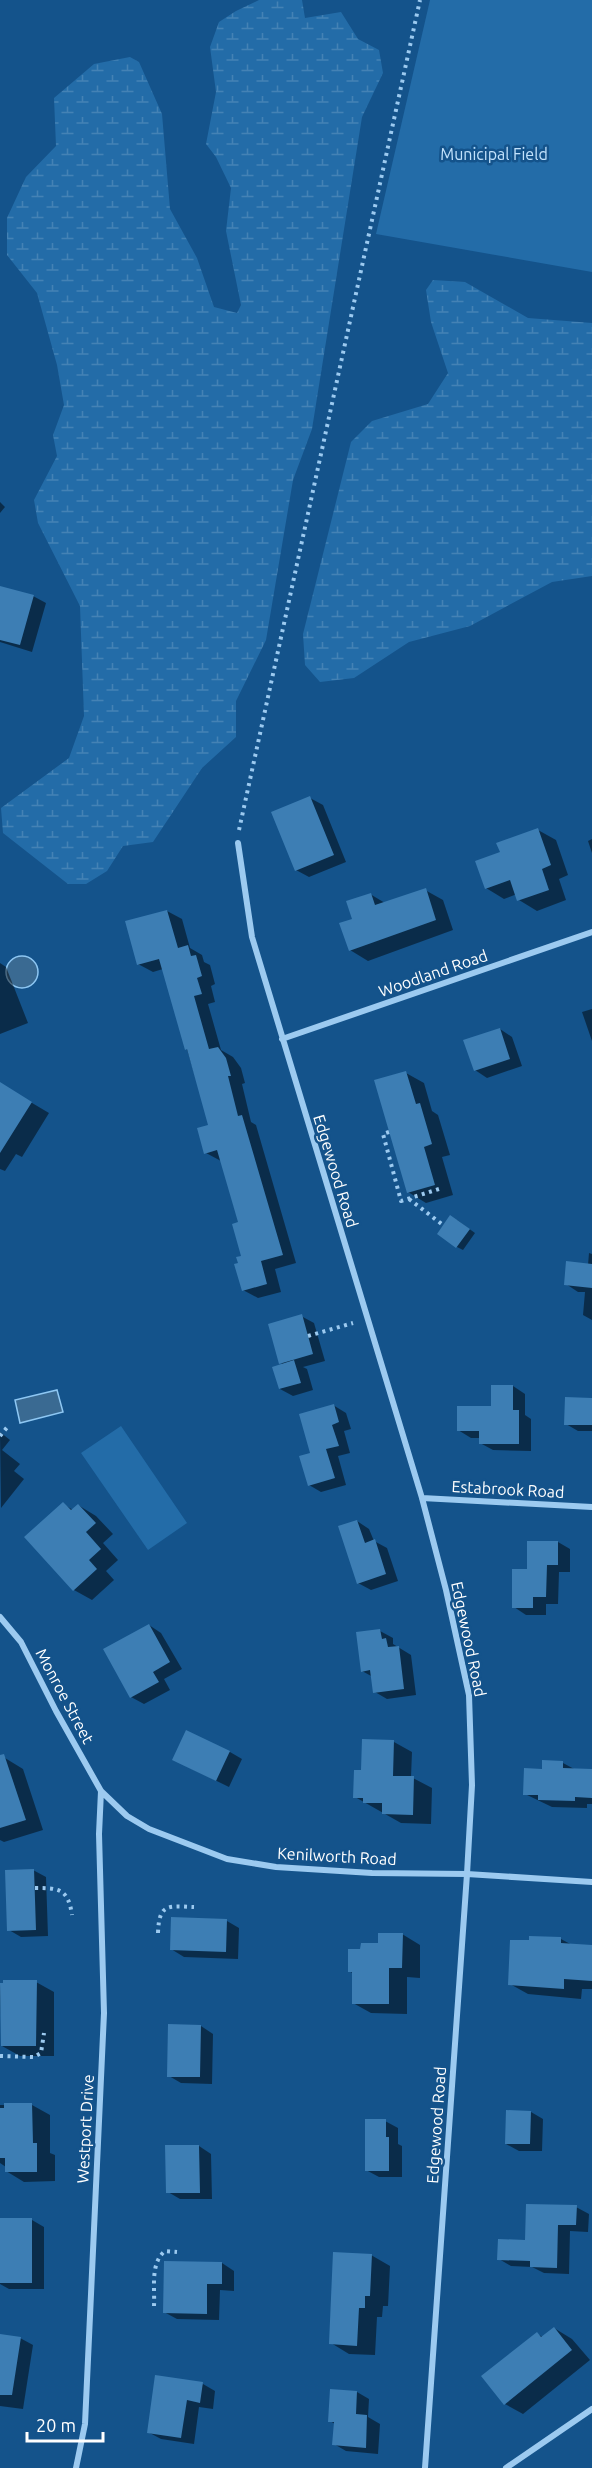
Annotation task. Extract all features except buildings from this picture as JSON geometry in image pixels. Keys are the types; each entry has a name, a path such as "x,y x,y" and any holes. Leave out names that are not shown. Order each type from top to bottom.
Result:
{"street":[{"name":"Edgewood Road","path":"238,843 252,938 422,1498 446,1590 469,1695 472,1785 467,1874 425,2468"},
{"name":"Woodland Road","path":"282,1039 592,932"},
{"name":"Estabrook Road","path":"422,1498 592,1508"},
{"name":"Monroe Street","path":"0,1617 21,1642 101,1791"},
{"name":"Kenilworth Road","path":"101,1791 127,1816 148,1829 227,1859 276,1867 318,1870 467,1874 592,1882"},
{"name":"Westport Drive","path":"76,2468 86,2424 104,2013 99,1834 101,1791"},
{"path":"506,2468 592,2409"}],"path":[{"path":"238,843 240,820 420,0"},
{"path":"389,1132 382,1134 401,1201 442,1188"},
{"path":"409,1198 443,1225"},
{"path":"308,1336 367,1318"},
{"path":"0,1436 9,1425"},
{"path":"35,1888 52,1888 63,1892 70,1899 72,1916"},
{"path":"158,1933 158,1917 162,1910 169,1906 194,1907"},
{"path":"0,2056 34,2057 41,2053 44,2032"},
{"path":"154,2306 155,2268 158,2257 165,2251 177,2252"}],"green space":[{"path":"259,0 302,0 305,18 341,12 358,39 379,50 383,73 362,117 312,429 293,480 266,640 236,701 236,737 202,768 153,842 123,846 107,871 86,884 68,884 3,833 1,808 69,758 84,716 80,606 38,523 34,500 57,456 53,435 64,405 57,365 37,293 7,255 7,218 26,177 56,146 54,98 94,64 130,57 139,62 162,114 170,209 197,258 214,307 237,313 241,305 226,231 231,188 216,157 206,144 216,92 210,47 219,22"},
{"name":"Municipal Field","path":"430,0 592,0 592,272 376,234"},
{"path":"433,280 465,282 528,318 592,323 592,576 552,582 470,626 409,642 354,678 320,682 305,665 303,634 351,442 372,421 428,404 448,373 431,322 426,290"},
{"path":"121,1426 187,1523 148,1550 81,1453"}],"shaded area":[{"path":"22,956 33,961 38,972 33,983 22,988 11,983 6,972 11,961"},
{"path":"57,1390 63,1412 20,1423 15,1400"}]}
